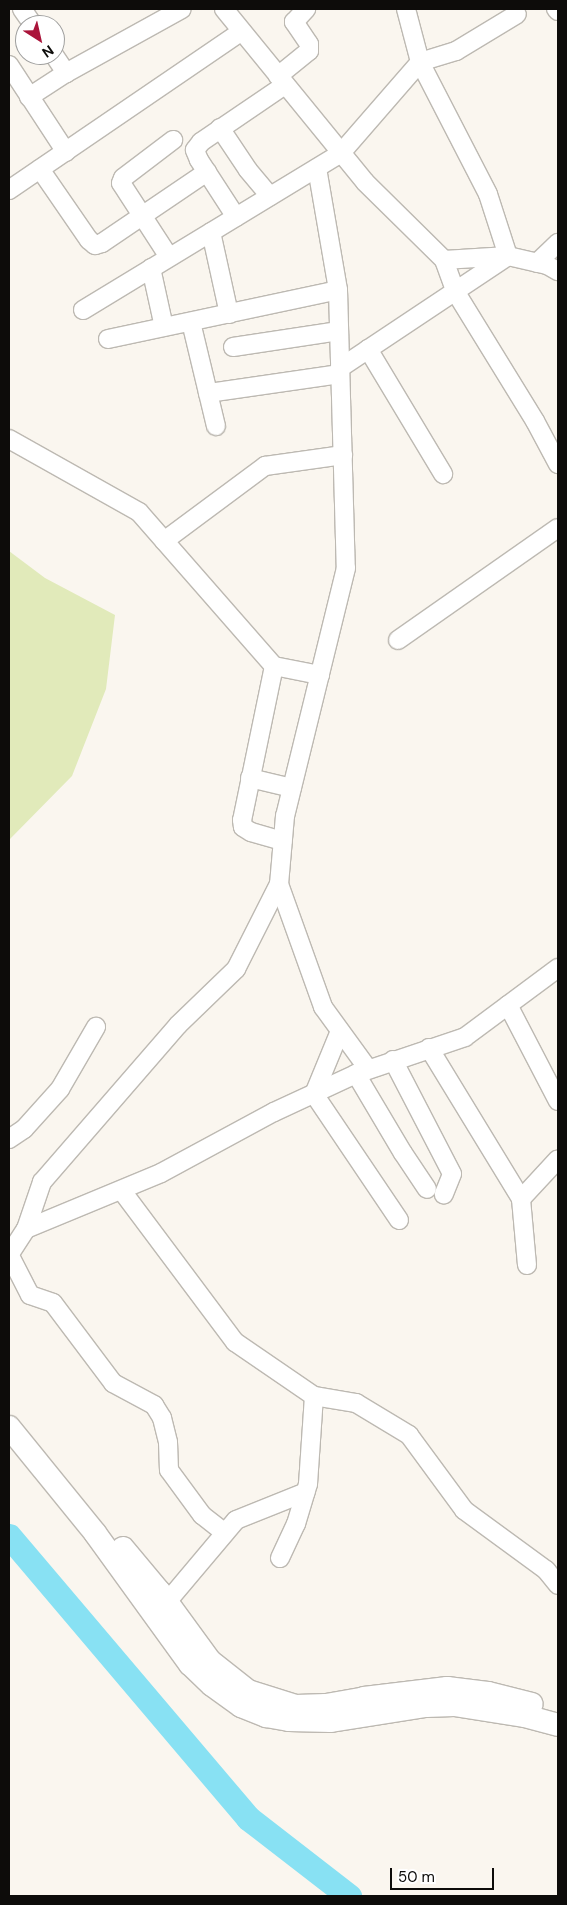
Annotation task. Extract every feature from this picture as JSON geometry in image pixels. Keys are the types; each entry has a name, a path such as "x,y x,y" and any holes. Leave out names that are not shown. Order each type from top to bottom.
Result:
{"main road":[{"path":"9,1411 167,1602 210,1661 225,1675 248,1691 296,1706 326,1705 446,1688 488,1693 558,1711"},
{"path":"9,1427 95,1533 190,1664 212,1686 241,1706 266,1716 289,1720 330,1721 426,1706 454,1705 525,1716 558,1725"}],"street":[{"path":"30,97 66,73 182,9"},
{"path":"224,9 365,182 444,260 455,291 535,421 558,464"},
{"path":"236,217 195,150 200,142 281,81 309,50 309,44 294,22 306,9"},
{"path":"406,9 420,62 488,194 508,256"},
{"path":"83,310 341,153 420,62 456,51 517,14"},
{"path":"9,190 241,32"},
{"path":"9,65 66,152"},
{"path":"61,65 66,73"},
{"path":"220,128 248,170 270,196"},
{"path":"169,257 121,183 123,178 173,140"},
{"path":"226,1533 202,1515 172,1476 169,1470 168,1442 162,1418 154,1405 112,1383 53,1303 30,1295 9,1255 42,1182 178,1025 236,969 279,884 285,816 346,568 338,290 317,168"},
{"path":"40,169 89,240 95,245 207,172"},
{"path":"211,232 229,314"},
{"path":"537,263 558,243"},
{"path":"208,394 340,371 368,349 508,256"},
{"path":"444,260 508,256 537,263 558,271"},
{"path":"151,268 164,328"},
{"path":"108,339 338,290"},
{"path":"191,322 216,426"},
{"path":"233,347 339,331"},
{"path":"368,349 443,474"},
{"path":"9,439 139,512 274,666 320,675"},
{"path":"164,541 265,466 343,455"},
{"path":"398,640 558,528"},
{"path":"274,666 250,778 242,827 251,832 283,841"},
{"path":"250,778 292,788"},
{"path":"279,884 323,1007 340,1031 362,1071 403,1153 436,1192 452,1174 392,1060"},
{"path":"19,1236 122,1191 362,1071 465,1036 558,968"},
{"path":"508,1005 558,1101"},
{"path":"9,1139 24,1129 60,1089 96,1027"},
{"path":"314,1094 340,1031"},
{"path":"429,1048 521,1200 528,1265"},
{"path":"314,1094 399,1220"},
{"path":"521,1200 558,1159"},
{"path":"122,1191 235,1342 314,1396 356,1403 408,1435 464,1510 546,1570 558,1585"},
{"path":"280,1558 296,1524 306,1492 314,1424 314,1396"},
{"path":"167,1602 231,1525 242,1517 306,1492"}],"green space":[{"path":"9,551 45,578 115,615 106,689 72,776 9,840"}],"waterway":[{"path":"9,1536 248,1818 349,1896"}]}
